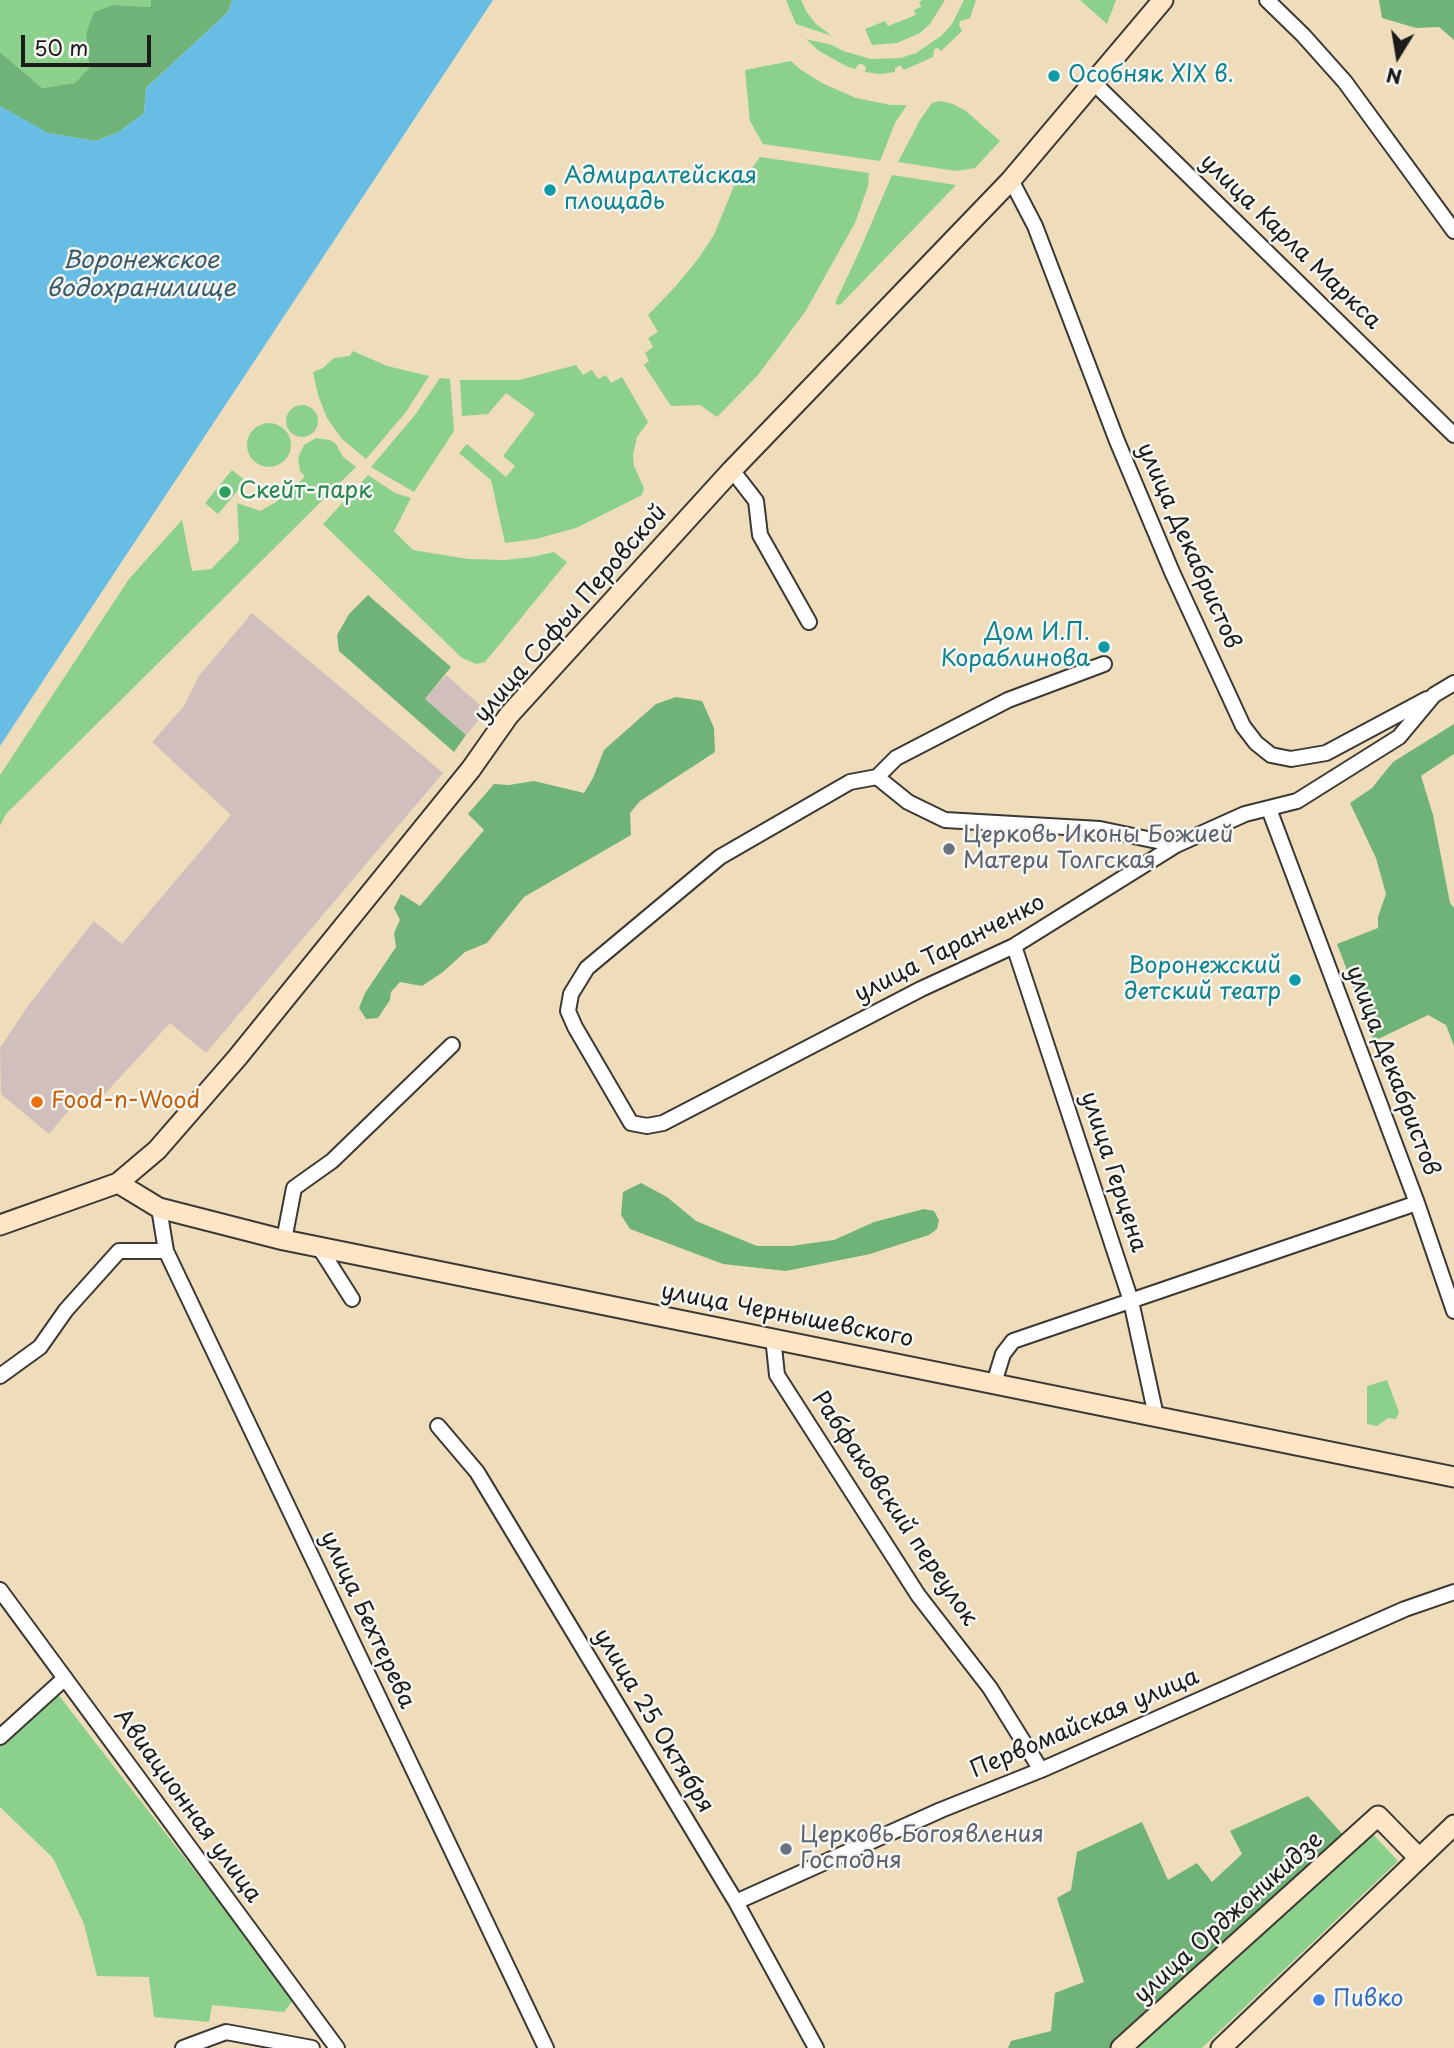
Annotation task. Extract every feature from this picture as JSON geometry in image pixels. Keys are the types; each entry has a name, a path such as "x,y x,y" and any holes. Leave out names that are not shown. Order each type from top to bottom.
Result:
{"street":[{"name":"улица Софьи Перовской","path":"0,1225 118,1183 157,1150 237,1058 471,769 509,715 732,470 1011,180 1163,0"},
{"path":"1267,0 1345,82 1454,231"},
{"name":"улица Карла Маркса","path":"1093,82 1454,435"},
{"name":"улица Декабристов","path":"1011,180 1034,226 1117,441 1172,572 1243,726 1256,743 1271,755 1291,759 1326,753 1434,695"},
{"path":"732,470 756,501 760,535 810,622"},
{"path":"1104,664 1008,700 896,758 877,777 908,802 945,820 1100,829 1176,845"},
{"name":"улица Таранченко","path":"877,777 850,782 719,857 587,968 571,994 568,1011 631,1123 647,1126 663,1123 921,989 1014,946 1176,845 1245,814 1297,801 1399,737 1434,695 1454,683"},
{"name":"улица Декабристов","path":"1269,809 1417,1203 1454,1311"},
{"name":"улица Герцена","path":"1014,946 1131,1301 1156,1416"},
{"path":"284,1240 294,1188 332,1161 452,1045"},
{"name":"улица Чернышевского","path":"118,1183 159,1208 284,1240 1454,1477"},
{"path":"994,1383 1003,1354 1013,1341 1417,1203"},
{"name":"улица Бехтерева","path":"159,1208 166,1251 546,2048"},
{"path":"319,1247 352,1299"},
{"path":"0,1376 40,1347 66,1310 119,1251 166,1251"},
{"name":"Рабфаковский переулок","path":"773,1337 777,1375 918,1595 990,1688 1041,1770"},
{"name":"улица 25 Октября","path":"438,1426 477,1472 736,1902 816,2048"},
{"name":"Авиационная улица","path":"0,1590 337,2048"},
{"name":"Первомайская улица","path":"736,1902 1405,1609 1454,1592"},
{"path":"0,1737 65,1678"},
{"name":"улица Орджоникидзе","path":"1121,2048 1378,1816 1419,1858"},
{"path":"1221,2048 1454,1825"},
{"path":"183,2047 226,2032 312,2048"}],"shaded area":[{"path":"252,613 443,773 206,1053 170,1023 102,1097 71,1108 49,1134 1,1094 0,1048 28,1006 94,921 122,944 231,815 152,742 184,706 199,676"},
{"path":"446,675 487,711 466,735 425,699"}],"green space":[{"path":"0,0 151,0 151,7 114,5 86,34 89,68 75,83 42,88 0,52"},
{"path":"151,0 232,0 228,12 146,88 144,113 119,132 96,141 47,133 0,106 0,52 42,88 75,83 89,68 86,34 94,12 114,5 151,7"},
{"path":"786,0 801,0 816,24 832,36 796,24"},
{"path":"945,0 930,24 920,33 897,43 872,45 865,29 885,21 888,26 916,15 914,10 921,7 919,2"},
{"path":"964,0 976,0 970,18 960,21 962,31 941,51 934,49 933,57 904,70 900,65 895,68 895,72 880,74 865,72 866,67 862,64 855,69 848,67 819,51 806,39 871,59 901,58 916,53 941,36 952,24"},
{"path":"1080,0 1116,0 1107,24"},
{"path":"1379,0 1454,0 1454,40 1439,27 1416,28 1382,18"},
{"path":"791,61 824,84 856,98 891,105 907,105 895,123 880,161 763,144 750,121 745,70"},
{"path":"940,101 966,111 1000,141 975,168 956,171 898,162 920,120 932,103"},
{"path":"760,157 869,173 868,186 855,223 805,312 758,375 717,417 700,405 671,406 644,365 649,361 645,353 653,347 648,338 658,332 648,315 698,259 714,235 737,178 750,171"},
{"path":"892,175 956,185 840,305 836,304 836,301"},
{"path":"353,351 387,366 429,376 406,412 366,459 342,439 327,418 313,372 323,368 334,358 350,356"},
{"path":"576,365 583,375 592,370 598,379 606,375 611,383 622,377 648,422 637,437 633,455 634,466 644,488 642,495 576,528 536,539 505,543 491,480 459,453 467,444 506,477 515,466 503,456 535,414 506,393 488,414 462,416 460,380 519,380"},
{"path":"440,378 450,379 454,431 414,492 371,467 415,415"},
{"path":"302,405 314,409 318,421 314,433 302,437 290,433 286,421 290,409"},
{"path":"269,423 284,430 291,445 284,460 269,467 254,460 247,445 254,430"},
{"path":"316,438 330,440 336,444 343,457 356,467 6,814 0,826 0,775 129,579 182,520 192,571 211,569 239,541 237,503 260,511 276,502 305,477 300,471 298,458 304,445"},
{"name":"Скейт-парк","path":"232,470 246,481 218,514 205,503"},
{"path":"368,475 395,493 411,498 394,531 413,550 468,559 505,560 554,552 567,562 485,662 476,664 462,658 323,524"},
{"path":"368,595 451,667 425,699 466,735 454,752 339,651 337,635 349,614"},
{"path":"676,697 702,701 714,728 715,752 640,801 630,813 631,835 524,897 487,943 465,952 422,986 400,982 391,992 390,1000 378,1018 366,1019 359,1008 365,993 396,947 394,933 400,920 394,908 401,894 420,906 484,830 468,814 494,784 509,785 534,781 584,793 604,750 656,704"},
{"path":"1454,724 1454,754 1421,776 1433,815 1450,903 1454,908 1454,1046 1446,1025 1428,1015 1374,1041 1337,944 1378,928 1378,917 1386,894 1376,858 1350,803 1372,788 1393,762"},
{"path":"641,1183 667,1197 696,1221 757,1246 791,1246 834,1240 874,1222 924,1209 934,1211 939,1220 937,1229 929,1235 870,1254 786,1271 723,1264 630,1229 621,1215 623,1192"},
{"path":"1387,1380 1399,1412 1396,1419 1388,1418 1377,1426 1367,1424 1367,1386"},
{"path":"57,1693 294,1999 284,2012 212,2005 209,2022 154,2017 149,1977 97,1976 84,1924 53,1858 0,1807 0,1745 45,1700"},
{"path":"1308,1796 1345,1837 1109,2048 1008,2048 1011,2041 1051,2031 1055,1993 1084,1982 1057,1898 1071,1890 1077,1852 1142,1822 1168,1880 1197,1863 1212,1882 1242,1854 1230,1831"},
{"path":"1371,1832 1398,1861 1202,2048 1130,2048"}],"water":[{"name":"Воронежское водохранилище","path":"232,0 493,0 0,746 0,106 48,133 96,141 119,132 144,113 146,88 228,12"}],"place":[{"name":"Особняк XIX в.","path":"1054,76"},
{"name":"Адмиралтейская площадь","path":"550,190"},
{"name":"Скейт-парк","path":"225,492"},
{"name":"Дом И.П. Кораблинова","path":"1104,647"},
{"name":"Церковь Иконы Божией Матери Толгская","path":"949,849"},
{"name":"Воронежский детский театр","path":"1295,980"},
{"name":"Food-n-Wood","path":"37,1102"},
{"name":"Церковь Богоявления Господня","path":"786,1849"},
{"name":"Пивко","path":"1319,2000"}]}
